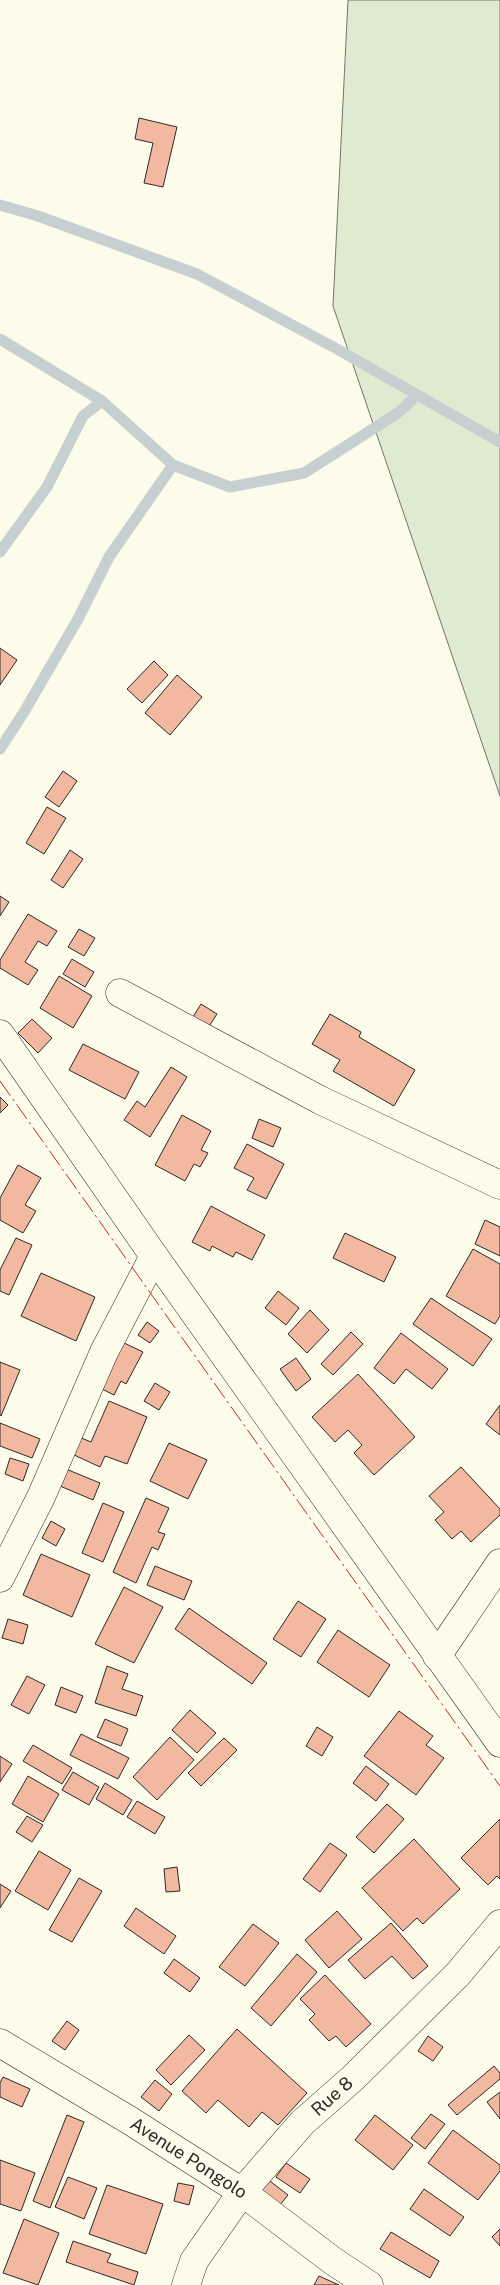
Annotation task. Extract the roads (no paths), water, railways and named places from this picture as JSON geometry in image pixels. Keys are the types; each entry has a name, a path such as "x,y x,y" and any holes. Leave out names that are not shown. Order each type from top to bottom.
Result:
{"street":[{"path":"120,993 320,1100 500,1185"},
{"path":"0,1034 154,1256 500,1743"},
{"path":"0,1578 41,1497 104,1352 154,1256"},
{"path":"437,1656 500,1564"},
{"name":"Rue 8","path":"186,2285 194,2261 242,2192 302,2123 353,2078 458,1974 500,1924"},
{"name":"Avenue Pongolo","path":"0,2043 129,2120 242,2192 368,2285"}],"waterway":[{"path":"0,205 38,216 197,274 337,349 500,442"},
{"path":"0,339 102,401 173,465 230,487 304,473 398,413 417,395"},
{"path":"0,552 47,487 83,416 102,401"},
{"path":"0,749 24,712 78,619 109,557 173,465"}]}
